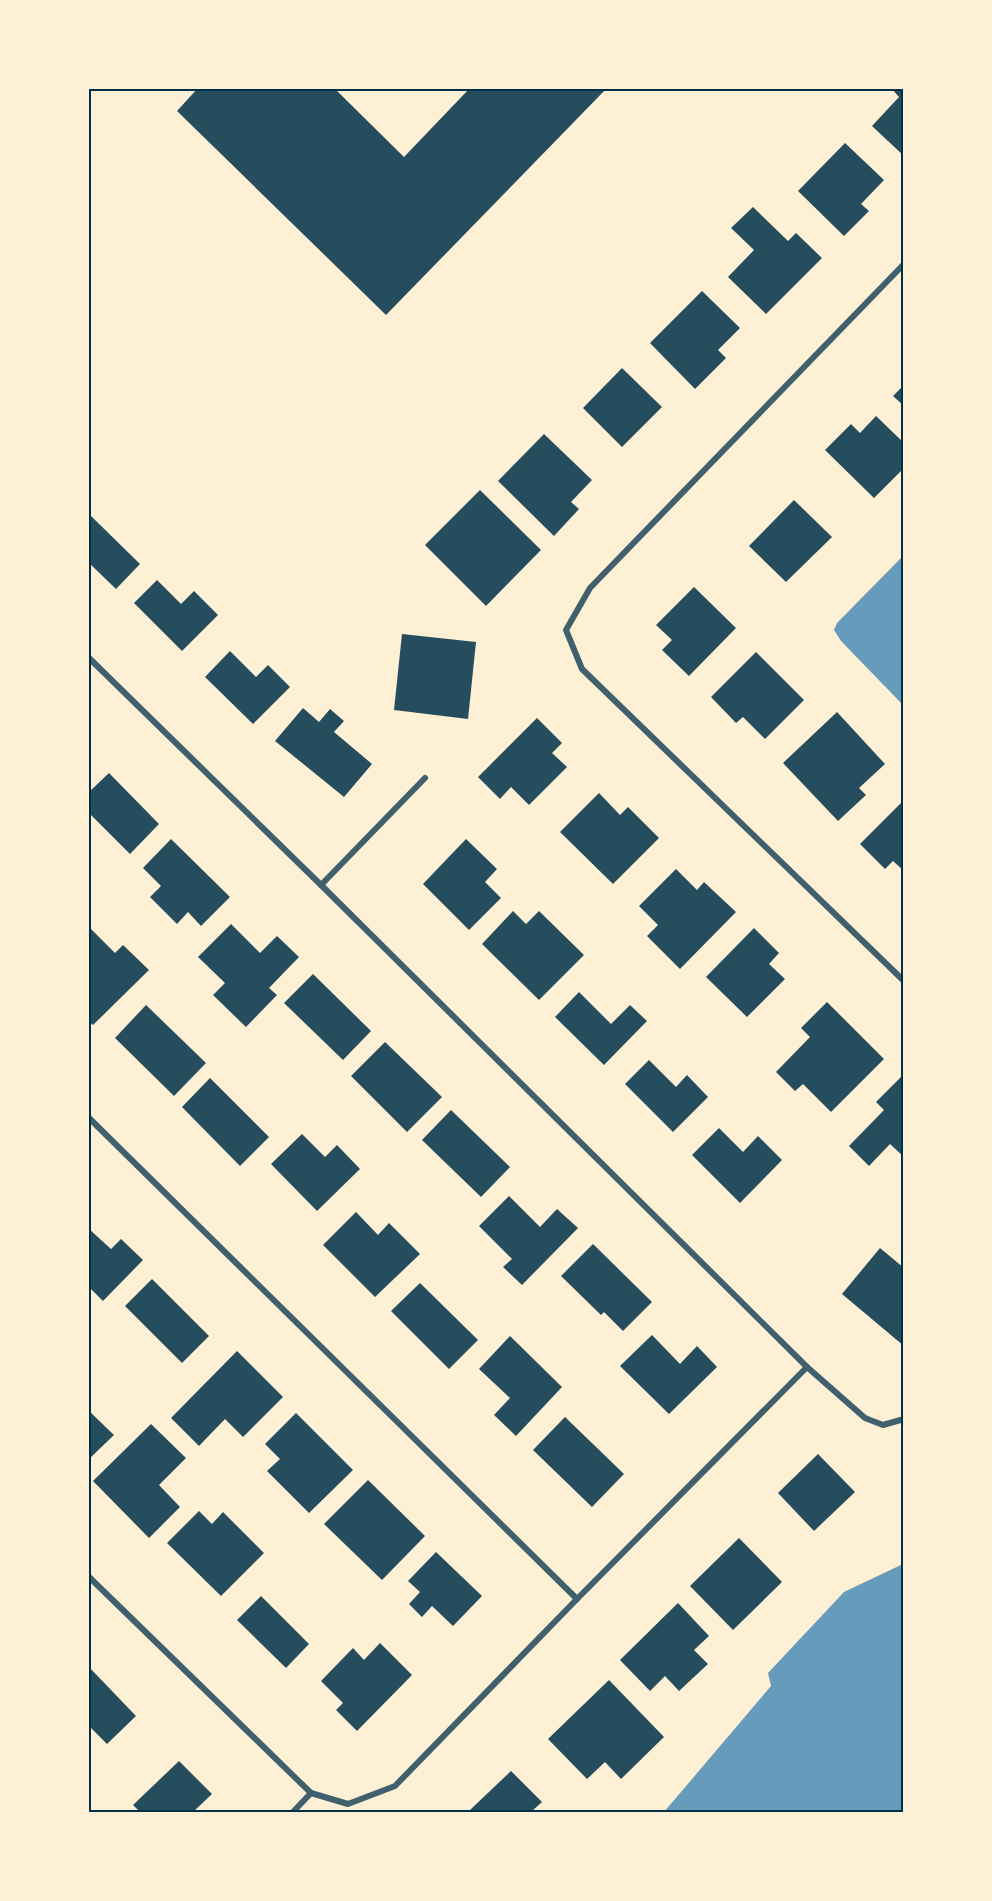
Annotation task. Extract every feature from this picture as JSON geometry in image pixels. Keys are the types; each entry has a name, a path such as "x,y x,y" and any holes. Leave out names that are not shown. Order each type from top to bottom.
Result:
{"street":[{"path":"903,264 590,588 566,630 582,669 903,981"},
{"path":"88,657 807,1367 865,1418 883,1425 903,1419"},
{"path":"321,885 425,778"},
{"path":"88,1117 577,1599"},
{"path":"88,1576 311,1793 348,1804 395,1786 807,1367"},
{"path":"293,1812 311,1793"}],"water":[{"path":"903,556 903,705 841,641 834,630 837,623"},
{"path":"903,1564 903,1812 664,1812 771,1686 768,1673 844,1592"}],"building":[{"path":"198,88 334,88 404,157 470,88 607,88 386,315 177,111"},
{"path":"891,88 904,88 904,156 872,126 899,97"},
{"path":"845,143 884,180 861,204 869,211 844,236 798,191"},
{"path":"753,207 788,241 796,233 822,258 766,314 728,277 754,250 731,228"},
{"path":"702,291 740,328 718,350 726,358 695,389 650,343"},
{"path":"622,368 662,407 622,447 583,408"},
{"path":"904,385 904,406 893,396"},
{"path":"876,416 904,443 904,468 874,498 825,450 851,424 860,433"},
{"path":"544,434 592,480 571,502 579,509 554,536 498,481"},
{"path":"480,490 541,550 486,606 425,545"},
{"path":"794,500 832,537 786,582 749,546"},
{"path":"91,516 140,564 116,589 88,562 88,519"},
{"path":"157,580 181,604 194,591 218,615 182,651 134,603"},
{"path":"694,587 736,628 689,676 662,650 672,640 656,625"},
{"path":"402,634 476,642 468,719 394,710"},
{"path":"230,651 256,677 268,665 290,687 253,724 205,677"},
{"path":"756,652 804,700 765,739 743,717 736,723 711,697"},
{"path":"303,708 319,722 330,709 344,721 334,732 372,764 344,797 275,741"},
{"path":"837,712 885,764 859,788 866,795 838,821 783,763"},
{"path":"537,718 562,743 552,753 567,767 529,805 511,787 500,799 478,777"},
{"path":"109,773 159,824 130,854 88,812 88,793"},
{"path":"599,793 620,815 628,807 659,838 613,884 560,832"},
{"path":"904,800 904,871 893,861 885,869 860,844"},
{"path":"171,839 230,897 201,926 188,912 177,924 150,897 161,886 143,868"},
{"path":"466,839 497,869 485,882 501,898 469,930 423,884"},
{"path":"676,869 697,890 704,882 736,912 680,969 647,936 658,925 639,906"},
{"path":"513,911 526,924 539,911 584,955 539,1000 482,944"},
{"path":"231,924 260,953 277,936 299,957 269,988 277,995 246,1027 213,995 225,983 198,957"},
{"path":"754,928 779,953 769,964 785,979 747,1017 706,977"},
{"path":"91,929 115,953 123,945 149,970 93,1025 88,1021 88,931"},
{"path":"313,974 371,1031 343,1060 284,1003"},
{"path":"579,992 611,1024 630,1005 647,1021 604,1065 555,1017"},
{"path":"827,1002 884,1059 831,1112 803,1084 795,1091 776,1072 810,1037 801,1028"},
{"path":"146,1005 206,1063 174,1096 115,1038"},
{"path":"385,1042 442,1097 407,1132 351,1076"},
{"path":"649,1060 676,1087 687,1075 708,1097 673,1132 625,1084"},
{"path":"902,1076 904,1078 904,1157 890,1144 869,1166 849,1146 884,1110 876,1102"},
{"path":"210,1078 269,1137 240,1166 182,1107"},
{"path":"451,1110 510,1167 481,1197 422,1140"},
{"path":"719,1128 743,1152 758,1136 782,1160 740,1203 692,1155"},
{"path":"302,1134 325,1157 337,1145 360,1169 317,1211 271,1164"},
{"path":"509,1196 540,1227 557,1209 578,1228 522,1285 503,1267 512,1259 479,1226"},
{"path":"356,1212 378,1235 389,1223 420,1254 375,1297 323,1245"},
{"path":"88,1228 111,1249 121,1239 143,1260 103,1301 90,1288 88,1289"},
{"path":"593,1244 652,1302 623,1331 604,1312 601,1315 561,1276"},
{"path":"880,1248 904,1268 904,1346 842,1294"},
{"path":"152,1279 209,1336 182,1363 125,1306"},
{"path":"420,1283 478,1340 449,1369 391,1311"},
{"path":"652,1335 680,1364 697,1346 717,1367 669,1414 620,1366"},
{"path":"510,1336 562,1387 516,1436 494,1415 510,1398 479,1369"},
{"path":"237,1351 283,1397 243,1437 225,1419 199,1446 171,1418"},
{"path":"88,1410 114,1435 88,1460"},
{"path":"296,1413 353,1470 309,1513 267,1471 280,1459 265,1444"},
{"path":"565,1417 624,1474 592,1507 533,1450"},
{"path":"151,1424 186,1458 159,1485 180,1507 149,1538 93,1481"},
{"path":"818,1454 855,1492 814,1531 778,1493"},
{"path":"368,1480 425,1536 382,1580 324,1524"},
{"path":"199,1511 212,1524 223,1512 264,1553 221,1596 167,1543"},
{"path":"739,1538 782,1582 733,1630 690,1586"},
{"path":"436,1552 482,1596 453,1626 432,1606 422,1617 409,1604 420,1592 408,1581"},
{"path":"261,1596 309,1644 286,1668 237,1620"},
{"path":"678,1603 709,1636 694,1650 708,1664 679,1691 665,1676 650,1691 620,1660"},
{"path":"380,1643 412,1675 357,1731 336,1710 343,1703 321,1681 353,1648 364,1660"},
{"path":"88,1666 136,1716 107,1744 90,1727 88,1728"},
{"path":"609,1680 664,1737 621,1779 605,1762 587,1779 548,1739"},
{"path":"179,1761 212,1794 193,1812 140,1812 133,1805"},
{"path":"511,1771 542,1802 531,1812 473,1812 470,1810"}]}
